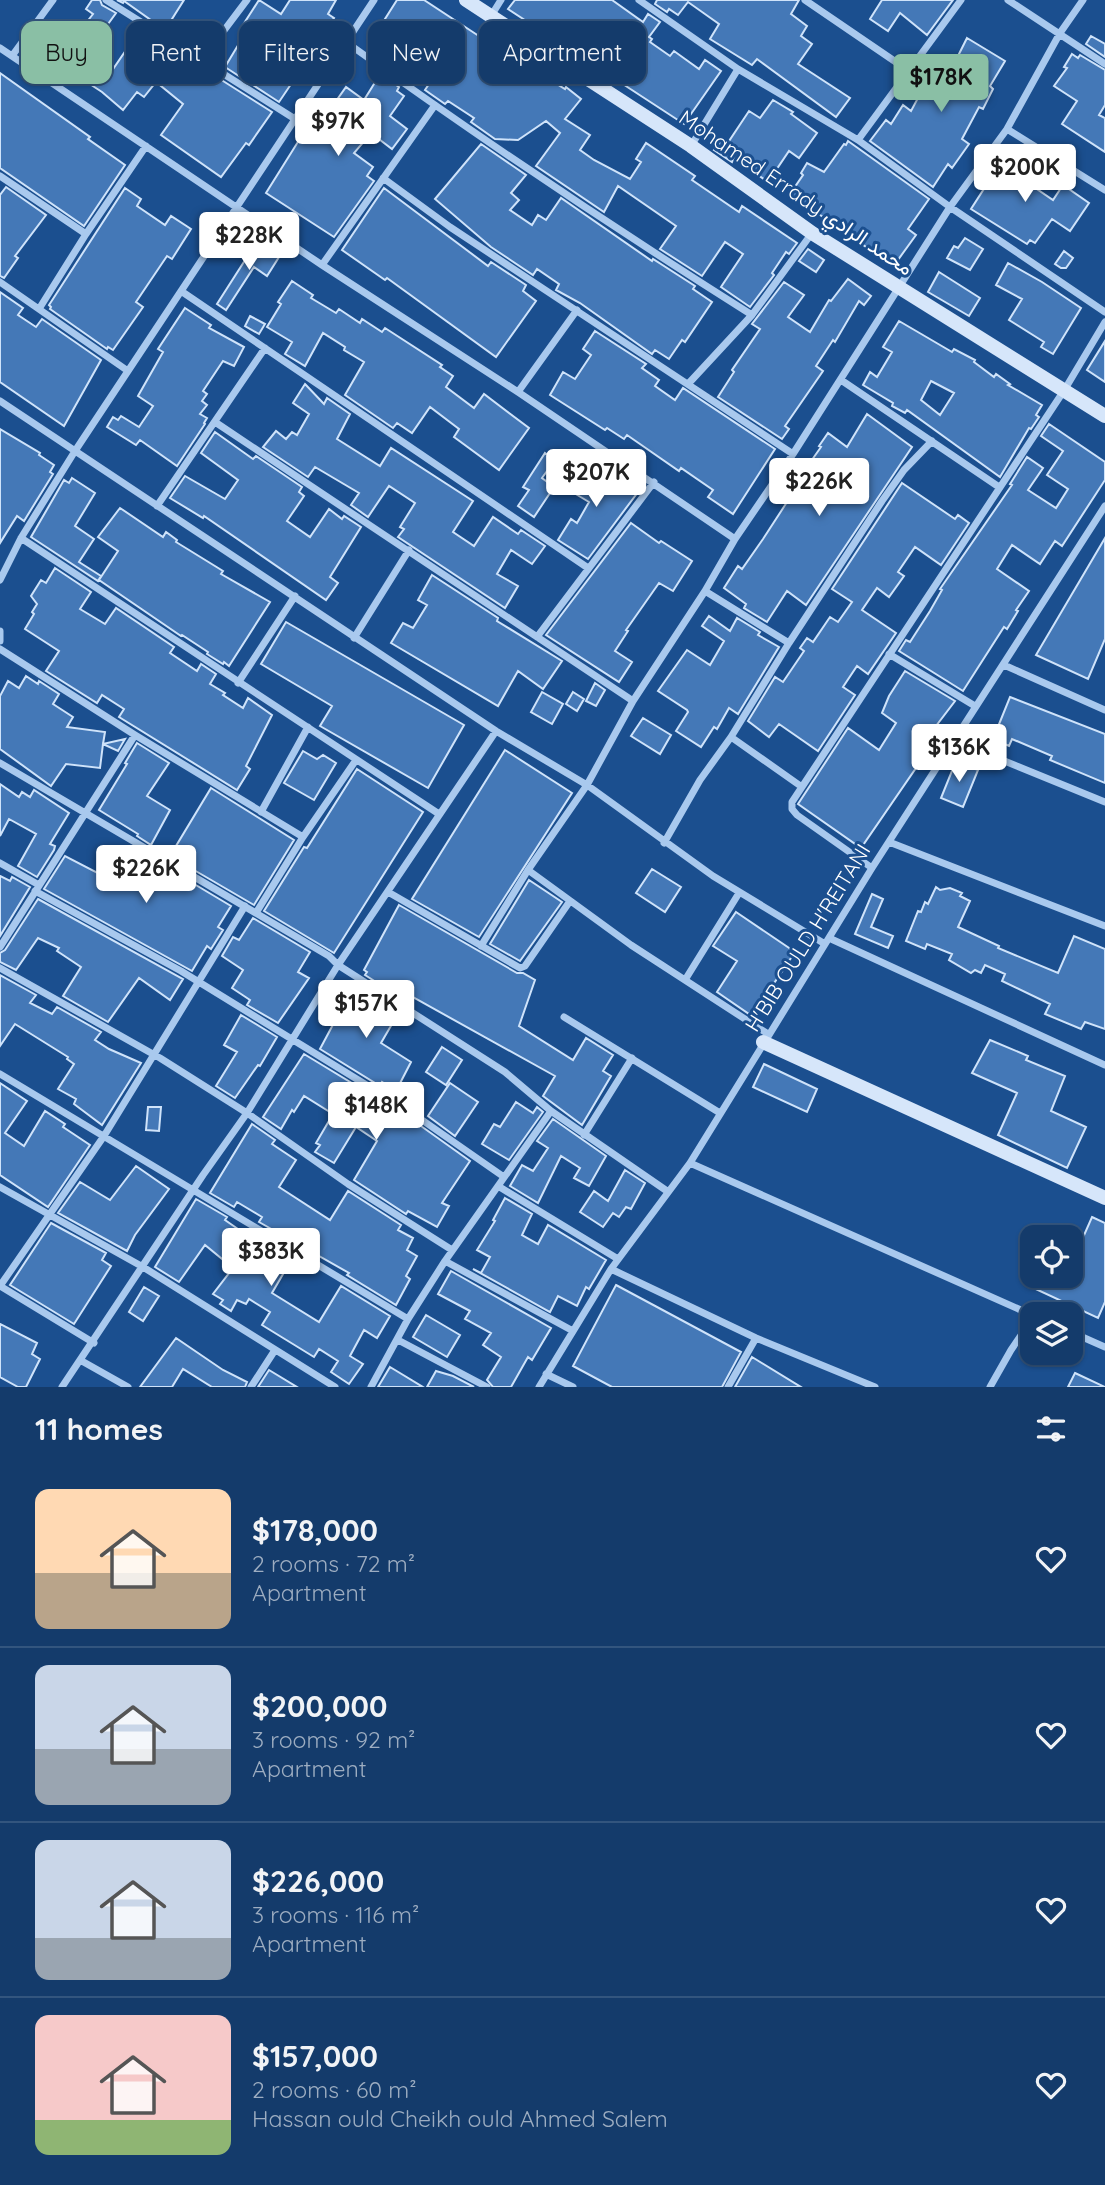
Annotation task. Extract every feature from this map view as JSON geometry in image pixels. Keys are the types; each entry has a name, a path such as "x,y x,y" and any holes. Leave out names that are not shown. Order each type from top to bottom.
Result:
{"street":[{"path":"12,56 53,0"},
{"path":"106,0 139,21"},
{"path":"225,29 247,0"},
{"path":"354,30 374,0"},
{"name":"Mohamed Errady محمد الرادي","path":"466,0 691,146 813,233 899,289 1105,416"},
{"path":"491,16 501,0"},
{"path":"639,0 738,69 858,141 1105,312"},
{"path":"807,0 909,71"},
{"path":"858,141 961,0"},
{"path":"1008,0 1105,64"},
{"path":"481,946 528,870 587,785 633,701 736,539 841,380 950,207 1007,129 1060,33 1083,0"},
{"path":"0,48 736,539"},
{"path":"354,48 676,267 752,315"},
{"path":"691,146 738,69"},
{"path":"225,76 295,118"},
{"path":"0,580 21,538 75,451 318,84"},
{"path":"323,265 435,105"},
{"path":"1007,129 1105,190"},
{"path":"39,309 146,146"},
{"path":"0,176 86,234"},
{"path":"383,178 450,227 793,454"},
{"path":"689,383 752,315 813,233"},
{"path":"0,282 128,371"},
{"path":"181,291 588,568"},
{"path":"518,392 577,310"},
{"path":"872,868 797,815 792,809 792,802 1065,389 1105,322"},
{"path":"157,506 265,348"},
{"path":"841,380 999,486"},
{"path":"0,401 496,731 587,785 664,843 739,893 827,941 1105,1065"},
{"path":"215,422 633,701"},
{"path":"664,843 700,780 731,737 789,643 904,470 932,442"},
{"path":"537,638 654,482"},
{"name":"H'BIB OULD H'REITANI","path":"539,1387 611,1269 690,1163 872,868 1105,506"},
{"path":"21,538 439,814"},
{"path":"354,638 409,550"},
{"path":"705,591 789,643"},
{"path":"238,683 295,596"},
{"path":"0,631 0,641"},
{"path":"0,649 303,837"},
{"path":"889,653 975,706"},
{"path":"1004,665 1105,710"},
{"path":"261,811 308,727"},
{"path":"62,1387 247,1113 338,965 496,731"},
{"path":"0,947 135,735"},
{"path":"731,737 802,787"},
{"path":"953,740 1105,802"},
{"path":"256,914 303,837 356,760"},
{"path":"0,763 329,956 338,965 505,1072 551,1111 667,1191"},
{"path":"889,842 1105,926"},
{"path":"0,863 37,888 197,981 412,1113 504,1177"},
{"path":"528,870 765,1038 1105,1198"},
{"path":"388,892 517,967 525,966 570,901"},
{"path":"685,980 739,893"},
{"path":"94,1343 0,1286 104,1136 245,906"},
{"path":"0,968 155,1055 247,1113 348,1184 452,1251"},
{"path":"564,1017 720,1113"},
{"path":"584,1135 632,1058"},
{"path":"0,1074 408,1319"},
{"path":"371,1387 408,1319 445,1261 551,1111"},
{"path":"690,1163 1020,1312"},
{"path":"498,1186 618,1259"},
{"path":"0,1187 143,1267 335,1387"},
{"path":"445,1261 573,1331"},
{"path":"611,1269 756,1338 875,1387"},
{"path":"990,1387 1020,1336"},
{"path":"1083,1336 1104,1344"},
{"path":"728,1387 756,1338"},
{"path":"398,1340 487,1387"},
{"path":"251,1387 275,1350"},
{"path":"80,1360 128,1387"},
{"path":"546,1374 573,1387"}],"building":[{"path":"92,0 100,0 102,5 116,13 110,21 88,21 93,14 86,9"},
{"path":"117,0 184,0 171,21 152,21 124,1 123,3"},
{"path":"259,0 281,14 290,0 336,0 328,14 334,18 332,21 246,21"},
{"path":"397,0 424,0 456,21 384,21"},
{"path":"515,0 612,0 642,21 526,21 508,9"},
{"path":"657,0 799,0 791,14 807,26 801,36 812,44 798,64 850,98 836,117 757,59 752,65 710,39 719,24 688,2 678,15 655,4"},
{"path":"882,0 953,0 927,35 900,13 888,31 870,19"},
{"path":"648,14 660,22 649,37 652,39 650,42 670,56 674,51 699,69 705,60 721,71 684,124 623,84 646,84 646,21 644,21"},
{"path":"465,27 479,36 479,84 557,84 565,89 566,87 581,99 565,119 590,135 580,150 594,160 630,179 641,162 636,159 646,143 695,176 692,180 739,212 742,206 797,243 789,254 786,252 772,273 774,275 750,307 721,287 743,254 725,242 702,276 660,249 676,226 618,186 604,212 536,166 560,133 546,121 518,140 495,139 471,122 474,118 448,101 445,104 425,90 429,84 465,84"},
{"path":"1091,36 1105,44 1105,57 1086,44"},
{"path":"967,38 1005,61 990,86 993,89 983,109 979,107 962,139 969,144 952,168 948,164 933,187 870,141 886,120 891,124 903,105 911,111 925,85 921,83 937,63 950,72"},
{"path":"239,44 239,76 225,67"},
{"path":"126,50 126,84 154,84 144,97 137,92 123,110 90,84 112,84 112,71"},
{"path":"1072,54 1078,58 1080,55 1105,70 1105,105 1099,115 1105,118 1105,152 1062,124 1077,101 1054,86 1067,68 1064,67"},
{"path":"0,73 125,165 84,226 0,168"},
{"path":"225,83 272,112 249,145 246,143 221,177 161,135 183,104 158,84"},
{"path":"251,84 291,84 279,102"},
{"path":"374,84 394,84 399,87 397,91 404,96 390,116 407,129 392,149 371,133 354,153 373,167 367,176 374,181 334,237 266,193 301,137 308,141 346,87 364,100"},
{"path":"773,100 793,112 791,114 817,133 799,158 789,151 768,182 734,158 732,162 714,150 721,140 727,144 749,111 760,118"},
{"path":"848,141 929,199 908,229 916,235 895,264 790,194 803,175 801,173 807,163 824,172"},
{"path":"481,144 526,175 511,193 519,200 510,210 532,225 538,215 546,220 561,198 652,261 653,259 695,286 693,289 712,302 685,342 682,340 669,359 655,350 652,354 580,303 556,290 559,284 537,269 533,275 491,247 435,199"},
{"path":"1011,147 1023,155 1012,172 1053,200 1063,185 1089,203 1070,231 1052,219 1035,243 1030,240 1027,244 971,209"},
{"path":"6,187 46,215 15,256 18,258 4,278 0,276 0,195"},
{"path":"125,188 141,199 137,206 165,225 171,216 191,229 172,259 167,256 136,302 143,307 113,350 108,347 107,349 50,309 49,305"},
{"path":"384,188 488,266 491,262 526,285 523,291 536,301 496,357 387,278 385,280 342,250"},
{"path":"965,238 983,249 970,270 947,258 954,246 958,248"},
{"path":"256,243 279,257 267,276 254,267 226,310 217,304"},
{"path":"808,249 824,260 816,272 799,261"},
{"path":"1064,251 1073,258 1066,268 1061,268 1055,264"},
{"path":"1008,263 1081,308 1053,354 1041,347 1044,342 1009,320 1022,299 996,285"},
{"path":"939,272 980,298 969,316 928,292"},
{"path":"848,279 871,296 864,305 859,301 835,342 833,340 816,366 823,371 785,426 789,429 782,439 718,397 734,372 732,370 760,329 752,324 784,282 804,295 788,317 810,332 829,300 831,301"},
{"path":"292,281 313,295 311,298 336,313 339,309 360,323 362,319 382,332 385,328 442,365 440,367 453,376 446,387 474,408 484,394 529,428 499,470 454,437 459,429 430,407 412,433 397,423 393,428 345,395 364,362 323,333 305,366 285,354 292,342 267,327 281,304 278,302"},
{"path":"0,292 23,308 18,315 36,327 42,319 101,360 64,426 0,382"},
{"path":"185,308 211,325 209,328 244,347 234,366 223,361 203,391 207,394 202,401 207,405 200,414 207,418 205,424 177,466 140,440 136,445 107,427 113,417 118,420 121,416 139,427 153,406 138,396 163,352 158,349"},
{"path":"250,316 265,324 259,334 245,326"},
{"path":"899,321 952,352 954,349 975,360 974,362 994,377 996,374 1010,384 1008,385 1042,405 1036,415 1039,417 1031,429 1029,428 1000,477 907,410 905,413 892,406 893,403 863,385 870,372 877,377 892,352 883,347","holes":["931,381 954,393 940,415 921,400"]},
{"path":"595,331 646,364 642,368 659,380 655,386 675,400 683,388 775,449 733,514 708,497 713,490 681,468 679,471 627,435 624,439 607,428 605,430 550,395 563,372 575,379 591,355 583,349"},
{"path":"1105,341 1105,382 1087,370"},
{"path":"305,384 324,404 327,398 350,414 337,439 380,466 391,448 473,501 453,532 474,546 493,517 518,534 521,530 545,546 532,564 511,550 497,574 518,586 505,608 398,537 404,529 400,527 415,503 389,486 368,517 351,505 359,493 315,467 308,477 263,447 276,431 286,439 292,432 297,435 309,414 293,403"},
{"path":"867,414 912,447 806,605 787,591 767,622 744,608 746,604 724,588 738,566 742,569 763,539 828,433 847,447"},
{"path":"1049,424 1105,462 1105,480 1062,546 1055,541 1040,564 1012,545 997,569 1029,591 1007,629 1004,627 963,691 899,651 906,640 910,642 942,590 940,589 1012,485 1010,484 1027,457 1043,468 1028,490 1056,508 1068,489 1047,475 1063,451 1041,436"},
{"path":"0,429 40,453 39,455 54,465 50,472 53,474 24,521 17,516 0,543"},
{"path":"215,432 253,459 256,456 302,487 299,492 304,496 287,521 310,537 329,509 342,519 344,516 361,527 330,577 338,583 326,600 204,516 203,518 170,498 185,476 225,499 238,480 201,453"},
{"path":"545,453 555,460 542,478 554,487 534,517 518,506 529,490 523,487"},
{"path":"588,460 638,492 588,559 558,540 571,519 577,523 589,502 569,490"},
{"path":"72,478 95,493 75,526 94,539 79,562 101,576 98,581 31,537 64,480 69,483"},
{"path":"902,483 955,519 958,515 969,523 941,565 915,547 898,572 904,576 889,597 877,588 862,610 896,633 868,674 857,666 843,687 855,695 818,751 779,724 769,737 748,721 775,677 783,682 804,651 800,648 807,638 813,642 830,617 838,622 852,602 832,589"},
{"path":"120,508 163,537 166,532 177,540 176,542 223,571 221,574 270,602 229,666 207,654 208,652 99,580 118,551 98,537"},
{"path":"631,523 659,543 661,541 692,561 673,591 659,583 626,630 628,631 615,651 632,662 619,682 546,635"},
{"path":"1105,538 1105,639 1088,679 1036,655"},
{"path":"55,568 91,592 80,609 105,624 116,608 174,647 170,653 197,671 201,664 216,674 210,684 225,693 223,695 243,708 248,698 272,715 246,766 250,769 237,790 119,717 124,709 102,695 97,703 46,671 59,651 25,629 37,604 31,596 41,580 46,583"},
{"path":"432,575 498,618 497,621 562,661 543,689 518,671 498,706 391,643 403,623 413,628 427,605 418,600"},
{"path":"709,616 730,631 737,618 779,647 738,714 729,708 717,729 714,727 701,747 676,731 687,710 658,691 687,650 710,665 724,641 702,626"},
{"path":"286,622 464,725 428,788 320,726 332,706 261,664"},
{"path":"905,671 955,701 920,747 927,752 861,848 798,804 848,728 879,750 896,723 882,713"},
{"path":"26,676 59,694 53,704 73,717 67,727 105,732 100,768 66,764 51,786 0,749 0,696 8,681 19,688"},
{"path":"595,683 605,690 596,706 586,701"},
{"path":"542,692 563,704 552,724 531,712"},
{"path":"573,692 584,699 577,711 566,704"},
{"path":"1010,697 1105,734 1105,783 1050,760 1052,756 1012,739 1009,746 993,739"},
{"path":"643,718 671,735 660,754 631,736"},
{"path":"125,739 118,751 103,744"},
{"path":"137,743 169,763 147,796 170,810 151,845 99,810"},
{"path":"505,750 572,793 479,937 412,899"},
{"path":"303,751 317,759 323,755 336,763 314,800 284,783"},
{"path":"956,761 978,770 963,807 941,798"},
{"path":"357,769 423,812 334,953 264,911"},
{"path":"0,784 19,797 22,792 30,797 34,790 69,813 50,844 55,846 54,850 37,877 18,866 36,834 9,819 0,836"},
{"path":"211,788 294,840 254,905 170,856"},
{"path":"130,847 162,869 164,866 231,906 218,927 223,930 211,949 207,946 192,971 44,889 65,856 111,880"},
{"path":"652,869 681,887 665,912 636,893"},
{"path":"0,876 10,881 12,877 30,887 0,936"},
{"path":"529,880 562,902 520,961 490,944"},
{"path":"936,887 940,890 950,888 962,893 960,896 970,901 958,927 999,946 998,948 1058,973 1074,936 1105,949 1105,1029 1085,1022 1081,1029 1045,1014 1050,1004 1002,981 1005,974 985,965 981,973 975,970 971,973 949,960 952,954 927,944 925,949 906,941 918,911 921,912 925,902 928,904"},
{"path":"872,894 883,899 871,927 893,936 888,948 855,934"},
{"path":"38,899 183,979 170,1000 139,978 108,1022 63,996 81,967 57,951 59,948 38,938 16,970 0,962 0,953 5,950"},
{"path":"399,905 517,973 523,973 535,980 519,1026 573,1060 586,1038 613,1055 603,1071 611,1076 582,1125 543,1096 555,1076 409,995 406,1001 365,975 367,972 364,970"},
{"path":"736,912 795,952 752,1016 717,992 737,961 713,946"},
{"path":"253,918 310,952 298,972 309,978 278,1023 247,1005 250,1000 232,988 243,970 222,956 233,937 239,940"},
{"path":"0,975 36,995 30,1003 52,1014 57,1007 101,1032 95,1040 141,1063 102,1125 74,1104 76,1099 58,1089 74,1064 68,1057 15,1024 0,1046"},
{"path":"358,985 399,1012 381,1043 411,1062 396,1091 382,1082 380,1086 320,1049 344,1004 346,1005"},
{"path":"241,1015 277,1037 260,1066 258,1065 235,1098 216,1086 237,1052 224,1045"},
{"path":"990,1040 1028,1056 1026,1060 1065,1076 1051,1111 1086,1127 1067,1168 998,1135 1017,1093 972,1073"},
{"path":"442,1047 462,1060 446,1085 426,1072"},
{"path":"304,1054 373,1096 370,1102 391,1115 394,1111 421,1126 470,1161 442,1203 449,1206 437,1227 408,1211 406,1214 354,1180 377,1141 356,1127 334,1163 315,1152 320,1145 316,1143 333,1114 304,1096 281,1129 263,1117"},
{"path":"764,1064 817,1089 807,1112 753,1087"},
{"path":"0,1083 27,1101 5,1133 24,1146 45,1111 90,1145 48,1207 0,1175"},
{"path":"450,1083 478,1102 455,1136 428,1116"},
{"path":"516,1102 533,1113 537,1107 543,1112 509,1160 482,1144 494,1124 500,1127"},
{"path":"148,1107 161,1107 159,1131 146,1130"},
{"path":"553,1119 606,1156 589,1186 574,1178 580,1168 561,1156 538,1203 510,1186 522,1165 533,1171 548,1148 537,1141"},
{"path":"252,1124 275,1140 272,1144 296,1160 279,1187 330,1220 348,1191 401,1225 398,1230 413,1238 407,1250 417,1256 406,1276 410,1279 396,1305 347,1275 349,1273 259,1222 262,1217 237,1202 234,1207 210,1193"},
{"path":"136,1166 169,1189 135,1235 127,1251 58,1213 80,1182 110,1200"},
{"path":"625,1170 645,1183 631,1209 626,1207 619,1217 613,1213 603,1227 580,1212 594,1191 608,1201"},
{"path":"505,1198 532,1214 522,1235 538,1244 548,1225 606,1260 589,1289 586,1287 577,1306 558,1296 550,1312 473,1269 481,1273 490,1257 477,1250"},
{"path":"196,1199 227,1217 225,1220 248,1236 251,1232 293,1257 272,1293 319,1322 341,1286 390,1316 377,1338 364,1330 350,1356 363,1364 349,1384 331,1372 338,1361 319,1349 314,1357 262,1325 270,1312 249,1299 246,1304 237,1300 231,1311 220,1304 223,1300 213,1294 233,1268 205,1245 179,1282 155,1267"},
{"path":"1092,1217 1105,1223 1105,1302 1098,1318 1083,1311 1083,1302 1064,1302 1033,1288 1083,1288 1083,1238"},
{"path":"51,1223 106,1253 102,1260 111,1266 74,1324 10,1285"},
{"path":"451,1271 551,1328 532,1360 528,1357 511,1387 493,1387 487,1380 501,1357 483,1345 491,1333 465,1319 470,1311 438,1294"},
{"path":"616,1285 741,1352 722,1387 612,1387 573,1366"},
{"path":"144,1287 159,1296 143,1321 129,1312"},
{"path":"426,1315 460,1335 447,1357 413,1337"},
{"path":"0,1324 37,1343 32,1354 40,1359 26,1387 18,1387 0,1377"},
{"path":"176,1338 223,1370 247,1382 245,1387 212,1387 183,1369 172,1387 140,1387"},
{"path":"752,1357 801,1387 735,1387"},
{"path":"390,1367 423,1387 378,1387"},
{"path":"269,1370 297,1387 258,1387"},
{"path":"436,1371 453,1376 474,1387 427,1387"},
{"path":"1075,1373 1105,1387 1068,1387"}]}
